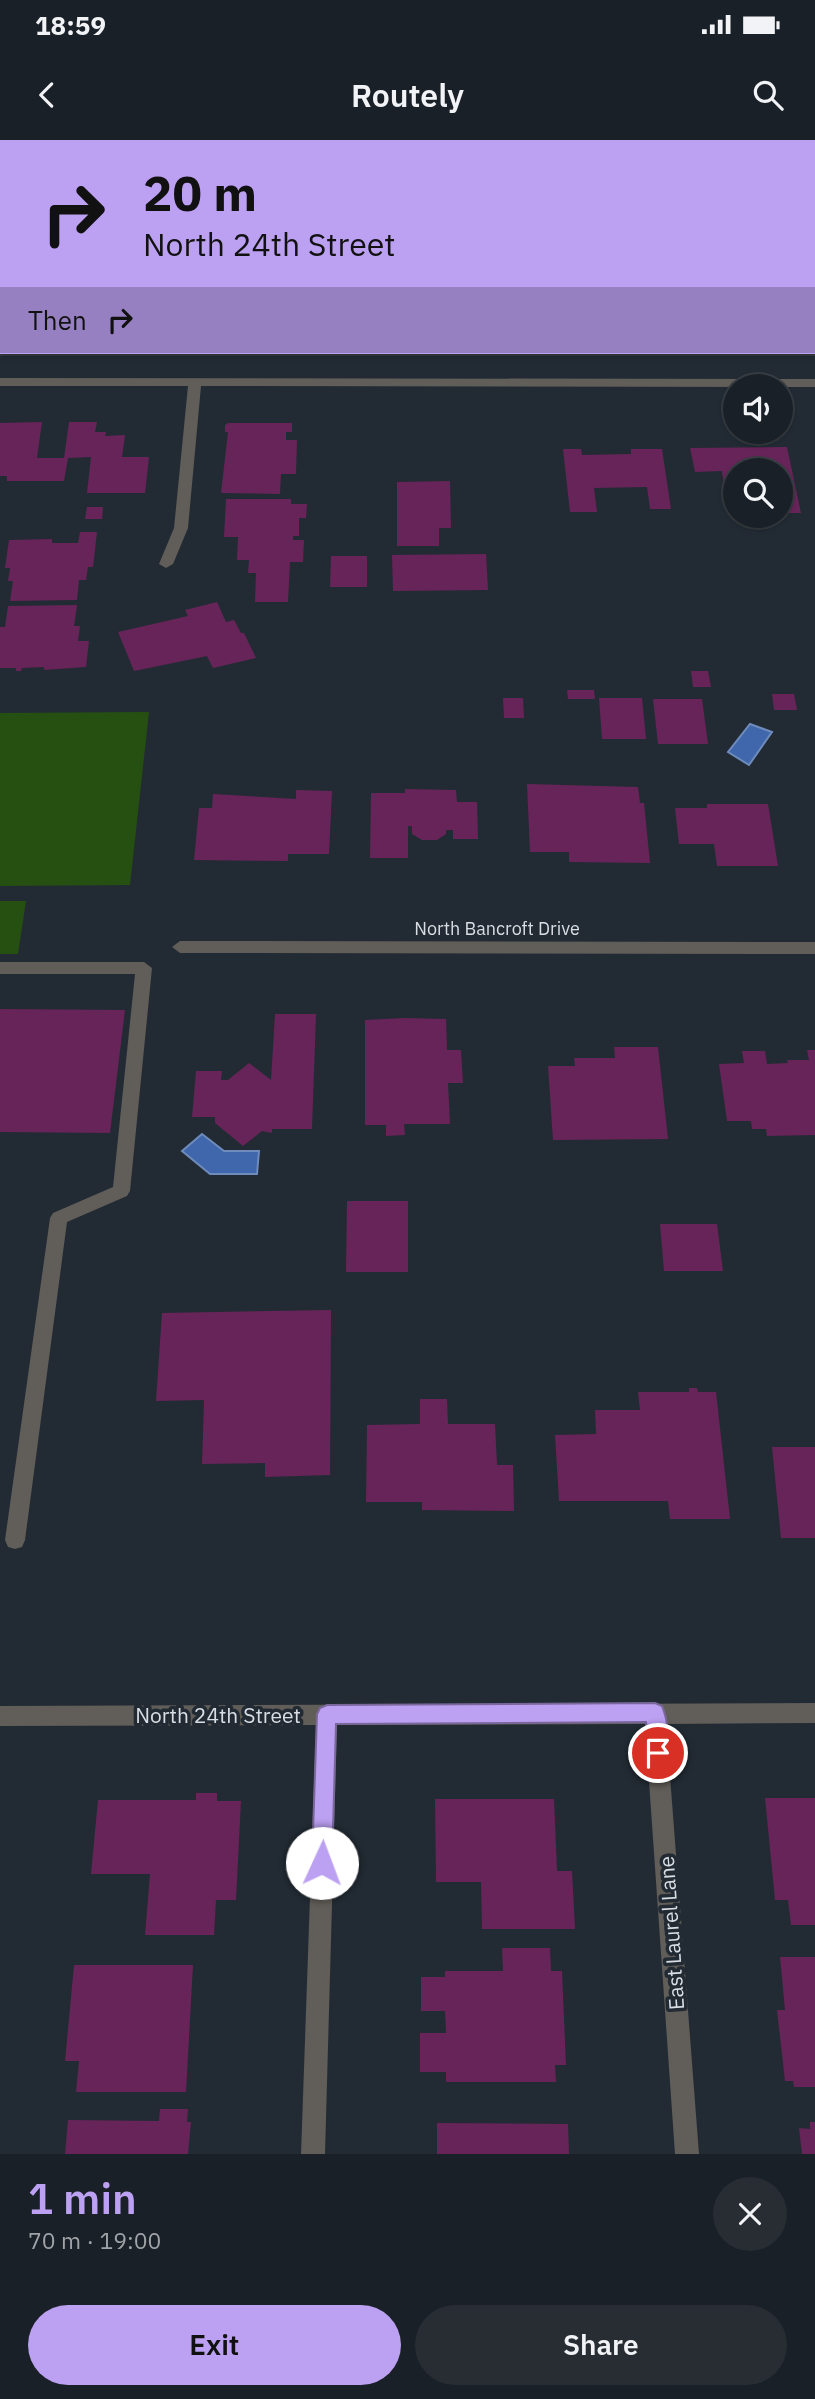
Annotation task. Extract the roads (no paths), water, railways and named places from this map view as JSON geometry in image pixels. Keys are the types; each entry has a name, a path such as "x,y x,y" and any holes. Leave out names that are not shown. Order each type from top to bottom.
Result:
{"street":[{"path":"0,382 815,383"},
{"path":"166,564 181,528 195,383"},
{"name":"North Bancroft Drive","path":"180,947 815,948"},
{"path":"0,968 144,968 121,1191 59,1218 15,1540"},
{"name":"East Laurel Lane","path":"655,1713 687,2154"},
{"name":"North 24th Street","path":"0,1716 815,1713"},
{"path":"313,2154 327,1714"}],"water":[{"path":"750,724 772,732 749,765 728,752"},
{"path":"202,1134 224,1151 259,1151 257,1174 210,1174 182,1151"}]}
